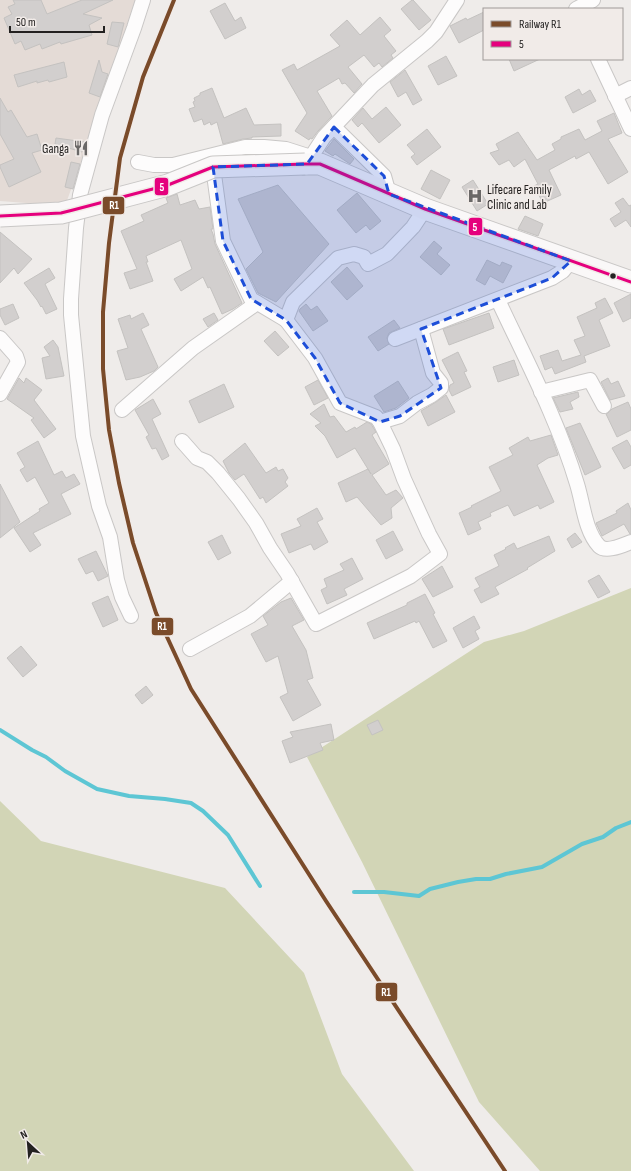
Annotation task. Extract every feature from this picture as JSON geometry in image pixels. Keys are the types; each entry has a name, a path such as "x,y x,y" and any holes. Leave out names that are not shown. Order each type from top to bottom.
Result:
{"main road":[{"path":"0,216 60,213 168,185 213,168 312,162 425,209 631,282"}],"street":[{"path":"130,616 117,580 111,542 98,506 82,430 71,315 71,299 80,195 102,115 143,0"},
{"path":"578,8 593,0"},
{"path":"138,162 154,165 174,165 245,147 264,147 286,149 312,162 324,137 373,85 436,32 454,1"},
{"path":"598,60 631,129"},
{"path":"615,96 631,88"},
{"path":"334,127 384,176 389,194"},
{"path":"182,441 197,458 207,462 239,499 256,523 270,548 292,581 316,624 411,576 440,554 404,479 393,449 380,422 376,417 340,403 315,358 286,320 251,299 223,241 213,168"},
{"path":"286,320 292,302 338,258 354,254 364,257 368,264 387,254 413,227 425,209"},
{"path":"395,339 552,278 563,271 571,262"},
{"path":"498,300 557,428 577,484 585,519 597,542 600,547 605,548 617,547 631,542"},
{"path":"122,410 193,348 257,303"},
{"path":"380,422 400,416 441,388 440,383 433,373 421,329"},
{"path":"0,338 16,356 18,362 0,394"},
{"path":"541,392 590,380 604,406"},
{"path":"190,649 250,616 292,581"}],"highlighted area":[{"path":"334,127 384,176 389,194 571,261 552,278 421,329 441,388 400,416 380,422 340,403 315,358 286,320 251,299 223,241 213,167 307,164"}],"shaded area":[{"path":"0,0 143,0 110,82 65,206 0,201"}],"green space":[{"path":"631,588 631,1171 540,1171 479,1102 362,862 307,757 484,642 524,631"},
{"path":"0,801 41,841 225,888 304,973 342,1074 414,1171 0,1171"}],"building":[{"path":"13,0 41,0 47,14 82,0 113,0 83,14 102,18 89,25 92,35 61,44 60,42 42,49 40,44 25,50 21,41 15,44 4,18 12,14 8,7 15,4"},
{"path":"412,0 431,20 419,30 401,9"},
{"path":"225,3 235,21 241,17 246,28 225,39 210,11"},
{"path":"483,12 483,31 459,43 450,26 466,18 467,20"},
{"path":"380,17 391,30 384,36 396,51 391,55 393,58 382,67 379,63 374,67 364,55 348,67 362,84 354,93 345,83 342,84 339,78 317,91 332,116 312,139 310,138 309,140 295,131 307,113 282,70 294,64 297,70 340,46 330,35 347,20 360,35"},
{"path":"112,22 124,23 118,47 107,44"},
{"path":"446,56 457,76 438,85 428,66"},
{"path":"99,60 102,72 108,74 100,97 89,93"},
{"path":"509,60 538,60 514,71"},
{"path":"64,62 67,77 49,82 48,80 37,83 37,81 18,87 14,75"},
{"path":"405,70 422,100 413,105 406,92 398,97 390,82"},
{"path":"212,88 224,118 246,108 254,125 281,124 281,136 252,137 223,144 217,122 211,125 210,122 204,125 202,119 194,122 189,109 195,107 193,102 195,101 194,98 200,95 200,93"},
{"path":"579,89 582,95 590,90 596,101 573,113 565,97"},
{"path":"0,98 8,112 11,110 27,137 37,134 42,150 32,153 41,172 9,187 0,165 14,159 0,134"},
{"path":"386,107 401,125 379,143 362,123 358,127 352,120 363,108 372,119"},
{"path":"614,113 622,133 608,139 628,172 608,184 589,152 576,159 575,156 549,170 561,195 543,203 534,186 538,184 525,159 514,167 509,160 499,165 490,153 499,150 496,144 518,132 537,160 555,150 552,144 561,139 561,137 579,129 585,140 602,131 597,121"},
{"path":"427,129 441,147 417,165 411,157 415,154 407,145"},
{"path":"56,138 85,142 82,152 55,144"},
{"path":"334,139 354,159 350,164 335,154 333,156 325,151"},
{"path":"71,162 80,164 73,189 65,187"},
{"path":"431,170 450,180 440,199 421,189"},
{"name":"Lifecare Family Clinic and Lab","path":"473,180 488,204 477,211 462,187"},
{"path":"278,185 329,244 276,302 258,293 246,269 263,252 238,199"},
{"path":"357,193 381,221 370,230 366,225 356,233 337,210"},
{"path":"177,194 180,205 195,200 199,209 210,207 213,229 211,229 215,244 242,303 222,314 210,287 208,288 203,277 181,291 174,279 192,269 181,240 146,256 148,262 146,262 153,281 130,289 124,273 137,269 121,231 144,221 141,215 168,203 166,198"},
{"path":"623,198 629,206 631,205 631,227 626,220 615,227 610,219 621,212 615,203"},
{"path":"525,216 543,224 538,236 518,229"},
{"path":"0,232 32,259 18,274 14,268 0,283"},
{"path":"434,241 442,248 437,254 450,265 441,275 420,257"},
{"path":"487,260 500,266 502,262 512,266 503,283 490,276 485,285 476,280"},
{"path":"347,267 363,286 347,300 331,282"},
{"path":"49,268 55,278 45,284 57,309 46,314 42,306 41,307 24,283"},
{"path":"631,294 631,318 623,322 614,303"},
{"path":"605,298 613,313 599,320 610,346 584,356 586,362 555,374 552,367 545,370 540,356 558,350 562,361 581,355 574,340 585,336 577,317 597,308 595,303"},
{"path":"13,304 19,318 5,325 0,315 0,309"},
{"path":"306,304 311,310 317,306 328,321 313,331 299,311"},
{"path":"143,313 149,325 141,329 158,367 154,371 140,377 126,380 117,351 128,348 118,319 130,315 131,319"},
{"path":"214,313 218,320 208,327 203,319"},
{"path":"489,313 494,328 449,345 443,329"},
{"path":"394,320 400,328 389,333 387,338 389,344 378,351 368,337"},
{"path":"275,331 289,347 278,356 264,341"},
{"path":"53,340 58,347 64,376 46,379 42,358 50,356 44,347"},
{"path":"458,352 467,371 464,372 471,387 452,396 449,390 450,385 454,383 442,360"},
{"path":"514,360 519,375 498,382 493,367"},
{"path":"19,378 24,383 26,378 42,390 34,400 56,429 44,438 31,420 34,418 7,399"},
{"path":"608,378 611,384 618,381 625,396 610,400 601,382"},
{"path":"318,380 328,398 314,405 305,387"},
{"path":"398,381 409,398 396,408 384,412 374,396"},
{"path":"224,384 234,407 199,423 189,401"},
{"path":"578,392 579,397 570,402 573,409 560,412 553,398"},
{"path":"446,395 455,412 428,426 421,411"},
{"path":"153,399 161,414 152,419 169,456 162,460 156,448 152,449 146,437 149,435 135,410"},
{"path":"628,402 631,409 631,430 617,437 606,414 612,409"},
{"path":"324,404 330,417 334,416 346,432 355,427 356,429 367,422 371,424 376,432 372,435 389,464 372,475 386,495 396,490 403,498 391,508 392,518 381,525 357,497 346,502 338,483 368,469 355,448 337,458 325,436 315,426 321,423 310,414"},
{"path":"580,423 601,467 585,475 566,428"},
{"path":"551,435 558,455 548,458 537,465 554,502 540,509 538,505 514,516 508,505 490,513 491,516 478,522 481,529 468,535 459,513 501,491 489,467 513,455 509,448 528,437 530,441"},
{"path":"627,440 631,447 631,465 624,469 612,448"},
{"path":"38,441 54,475 62,471 66,478 74,474 80,484 61,494 71,514 33,533 41,545 30,552 14,528 40,511 39,509 49,503 35,477 27,482 20,470 25,467 17,453"},
{"path":"245,443 266,473 276,467 278,471 283,469 288,478 285,482 288,486 266,503 263,497 260,499 244,474 235,480 229,473 223,461"},
{"path":"0,484 20,522 0,538"},
{"path":"628,503 631,510 631,534 624,524 602,536 596,523 617,513 616,511"},
{"path":"317,508 323,519 317,522 328,542 314,550 311,544 289,553 281,534 301,526 297,519"},
{"path":"393,531 403,550 386,559 376,540"},
{"path":"575,533 582,542 572,548 567,539"},
{"path":"222,535 231,553 218,560 208,542"},
{"path":"549,536 555,551 527,568 528,569 495,587 499,594 481,603 474,590 480,587 475,578 499,566 494,555 514,543 517,549"},
{"path":"96,551 108,576 98,581 93,571 86,574 78,559"},
{"path":"352,558 363,579 344,589 347,595 327,604 321,590 327,587 324,579 344,570 340,564"},
{"path":"442,566 453,587 433,597 422,579"},
{"path":"599,575 610,592 598,598 588,581"},
{"path":"425,594 435,613 433,614 447,641 433,648 419,621 416,623 415,621 374,639 367,623 407,605 407,603"},
{"path":"108,596 118,620 103,627 92,603"},
{"path":"291,598 304,620 292,626 306,650 313,678 307,680 321,705 293,721 280,697 288,693 278,656 266,662 251,634 268,625 263,616 281,602"},
{"path":"474,616 480,628 475,631 479,639 463,648 453,628"},
{"path":"21,646 37,665 23,677 7,658"},
{"path":"146,686 153,695 142,704 135,695"},
{"path":"378,720 383,730 372,735 367,725"},
{"path":"331,724 334,740 320,743 323,750 290,763 282,741 293,737 290,732"}],"waterway":[{"path":"0,730 46,757 65,771 97,789 129,796 191,803 203,811 228,835 260,886"},
{"path":"354,892 384,892 419,896 430,889 458,882 476,879 490,879 506,874 542,867 582,844 603,837 616,828 631,822"}],"railway":[{"path":"174,0 143,77 120,158 109,243 103,312 103,369 109,430 119,483 133,543 156,613 191,689 326,901 505,1171"}],"rail line":[{"name":"R1","path":"174,0 143,77 120,158 109,243 103,312 103,369 109,430 119,483 133,543 156,613 191,689 326,901 505,1171"}],"transit line":[{"name":"5","path":"0,216 61,213 168,185 213,167 320,164 425,209 631,282"}],"place":[{"name":"Ganga","path":"81,148"},
{"name":"Lifecare Family Clinic and Lab","path":"475,196"}]}
